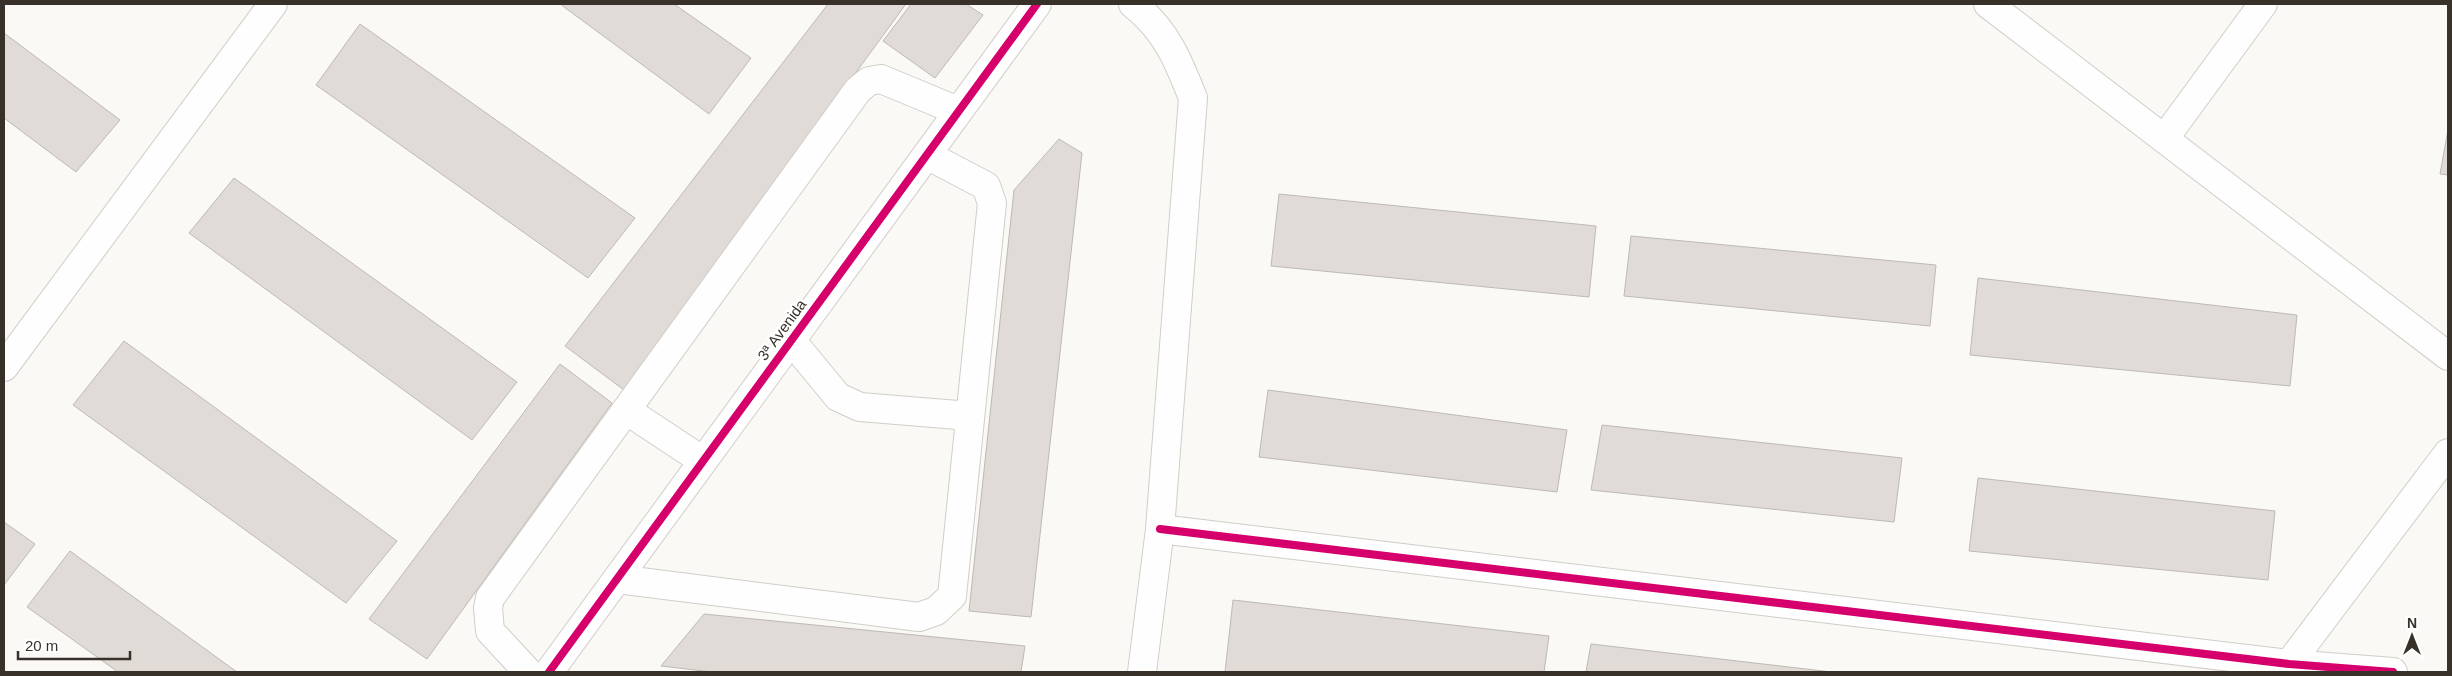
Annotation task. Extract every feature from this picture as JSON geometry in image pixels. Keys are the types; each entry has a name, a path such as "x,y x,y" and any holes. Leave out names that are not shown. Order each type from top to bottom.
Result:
{"street":[{"path":"4,367 273,4"},
{"name":"3ª Avenida","path":"549,672 1037,4"},
{"path":"1133,4 1148,15 1173,48 1193,98 1160,529 1142,672"},
{"path":"1988,4 2448,356"},
{"path":"2164,139 2263,4"},
{"path":"528,672 490,631 488,608 490,598 858,90 869,81 881,79 958,111"},
{"path":"617,579 919,617 936,611 952,596 992,204 986,186 927,155"},
{"path":"791,340 838,397 860,407 970,416"},
{"path":"626,410 703,461"},
{"path":"2289,668 2448,453"},
{"path":"1160,529 2289,668 2393,672"}],"building":[{"path":"560,4 674,4 751,58 709,114"},
{"path":"828,4 906,4 624,390 565,346"},
{"path":"911,4 966,4 983,15 935,78 883,41"},
{"path":"360,24 635,218 588,278 316,85"},
{"path":"4,33 120,120 76,172 4,118"},
{"path":"2448,130 2448,175 2440,174"},
{"path":"1059,139 1082,153 1031,617 969,611 1014,190"},
{"path":"234,178 517,382 472,440 189,233"},
{"path":"1279,194 1596,226 1589,297 1271,266"},
{"path":"1631,236 1936,265 1930,326 1624,296"},
{"path":"1978,278 2297,315 2290,386 1970,355"},
{"path":"124,341 397,541 346,603 73,405"},
{"path":"560,364 612,403 427,659 369,619"},
{"path":"1268,390 1567,430 1557,492 1259,457"},
{"path":"1602,425 1902,458 1894,522 1591,490"},
{"path":"1978,478 2275,511 2268,580 1969,551"},
{"path":"4,522 35,544 4,585"},
{"path":"70,551 237,672 118,672 27,607"},
{"path":"1233,600 1549,636 1544,672 1225,672"},
{"path":"704,614 1025,646 1021,672 712,672 661,666"},
{"path":"1591,644 1832,672 1586,672"}],"cycle path":[{"path":"549,672 1037,4"},
{"path":"1160,529 2289,664 2393,672"}]}
